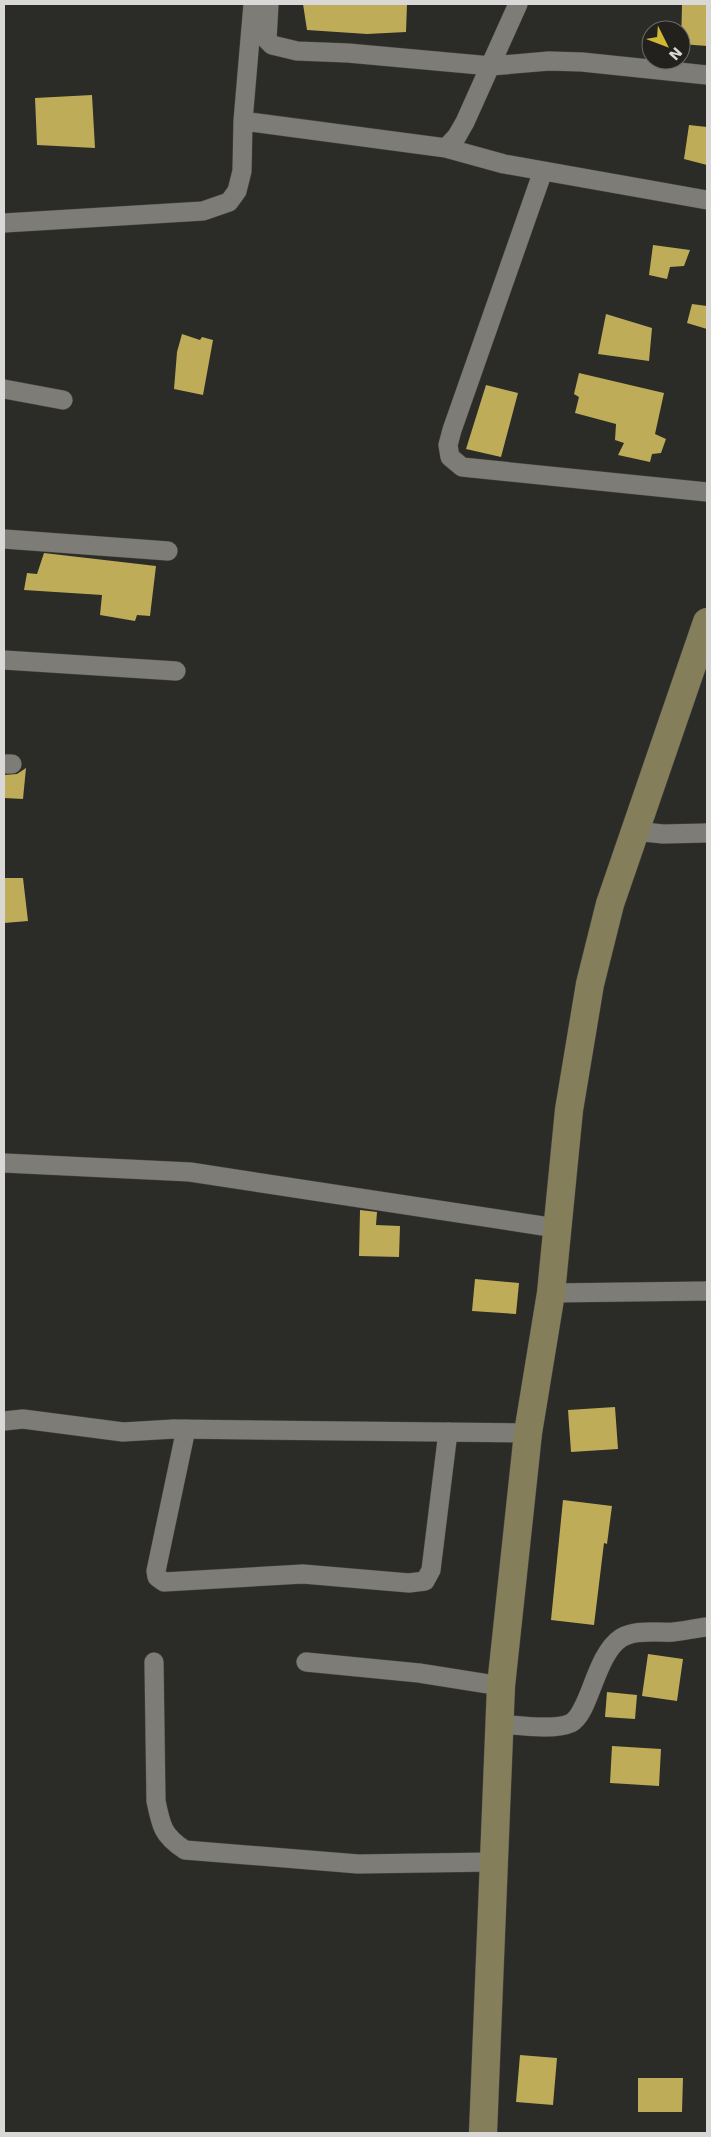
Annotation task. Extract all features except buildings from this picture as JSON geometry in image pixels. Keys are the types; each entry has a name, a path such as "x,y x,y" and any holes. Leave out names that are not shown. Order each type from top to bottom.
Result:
{"street":[{"path":"4,223 203,210 229,202 237,191 242,171 243,120 253,4"},
{"path":"269,4 267,40 272,45 297,51 348,53 491,66 582,62 707,75"},
{"path":"446,148 457,136 518,4"},
{"path":"243,120 446,148 504,164 707,200"},
{"path":"543,171 452,430 448,445 450,457 462,467 707,492"},
{"path":"4,389 64,400"},
{"path":"4,539 168,551"},
{"path":"483,2133 488,2047 493,1862 501,1686 528,1433 551,1293 569,1110 590,984 610,904 707,622"},
{"path":"4,660 176,671"},
{"path":"634,831 663,834 707,833"},
{"path":"4,1163 190,1172 556,1228"},
{"path":"551,1293 707,1291"},
{"path":"4,1421 24,1420 123,1432 186,1429 528,1433"},
{"path":"186,1429 156,1571 157,1577 164,1582 303,1574 409,1583 424,1581 431,1570 448,1432"},
{"path":"498,1724 540,1726 570,1723 578,1717 602,1661 612,1645 622,1637 636,1632 674,1632 707,1627"},
{"path":"154,1662 156,1801 160,1824 169,1841 185,1850 358,1864 493,1862"},
{"path":"306,1662 419,1673 501,1686"}]}
